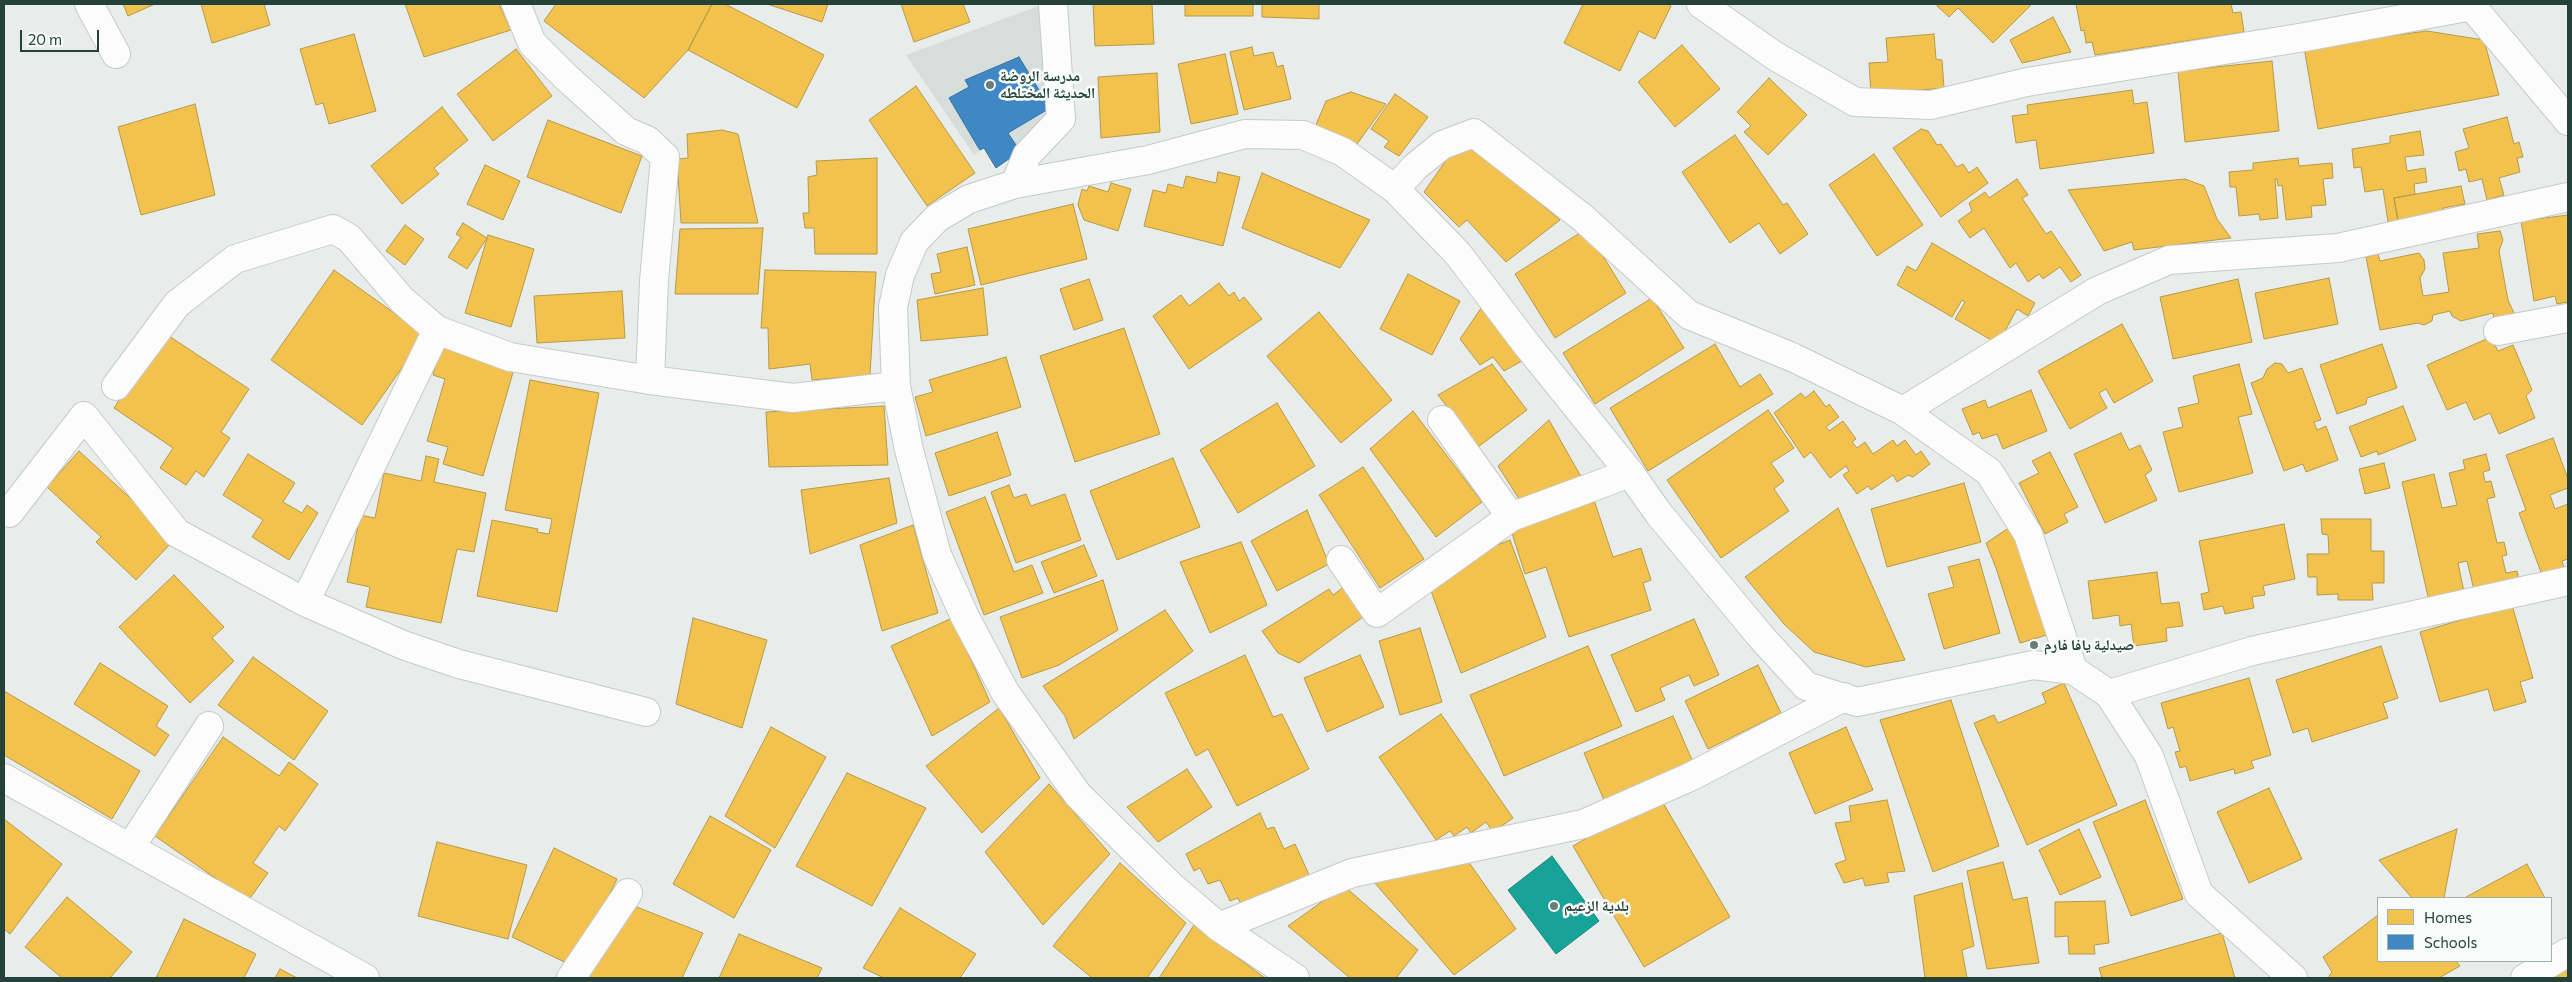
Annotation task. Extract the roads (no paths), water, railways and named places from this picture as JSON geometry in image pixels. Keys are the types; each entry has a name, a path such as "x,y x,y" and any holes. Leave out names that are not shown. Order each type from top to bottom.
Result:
{"street":[{"path":"89,4 116,54"},
{"path":"516,4 532,43 626,131 647,140 665,157 654,281 650,380"},
{"path":"1015,184 1027,155 1062,119 1053,4"},
{"path":"1701,4 1776,56 1855,102 1931,105 2027,82 2305,37 2471,5 2568,121"},
{"path":"1395,189 1415,167 1442,145 1474,133 1583,218 1690,315 1792,357 1904,411 1990,472 2028,534 2073,670"},
{"path":"1295,978 1219,927 1172,888 1078,795 1005,692 965,617 938,555 909,450 896,386 893,307 900,275 914,242 937,218 970,199 1015,184 1148,160 1244,134 1303,135 1343,152 1395,189 1458,254 1527,345 1630,473 1659,514 1756,631 1806,686 1857,702 2032,665 2073,670 2109,694 2149,756 2199,894 2293,978"},
{"path":"1904,411 2097,290 2170,260 2338,248 2568,197"},
{"path":"116,386 177,304 235,259 332,229 349,238 402,300 437,330 510,357 650,380 793,398 896,386"},
{"path":"2498,331 2568,318"},
{"path":"305,602 437,330"},
{"path":"9,513 84,416 177,533 305,602 403,645 459,664 646,712"},
{"path":"1442,420 1511,517"},
{"path":"1341,560 1377,613 1511,517 1630,473"},
{"path":"2109,694 2252,651 2568,581"},
{"path":"1219,927 1352,873 1583,824 1690,777 1844,697"},
{"path":"130,848 208,726"},
{"path":"4,778 365,978"},
{"path":"572,978 628,893"},
{"path":"2552,962 2568,952"},
{"path":"2525,978 2551,962"}],"place":[{"name":"مدرسة الروضة الحديثة المختلطه","path":"990,85"},
{"name":"صيدلية يافا فارم","path":"2034,645"},
{"name":"بلدية الزعيم","path":"1554,906"}]}
